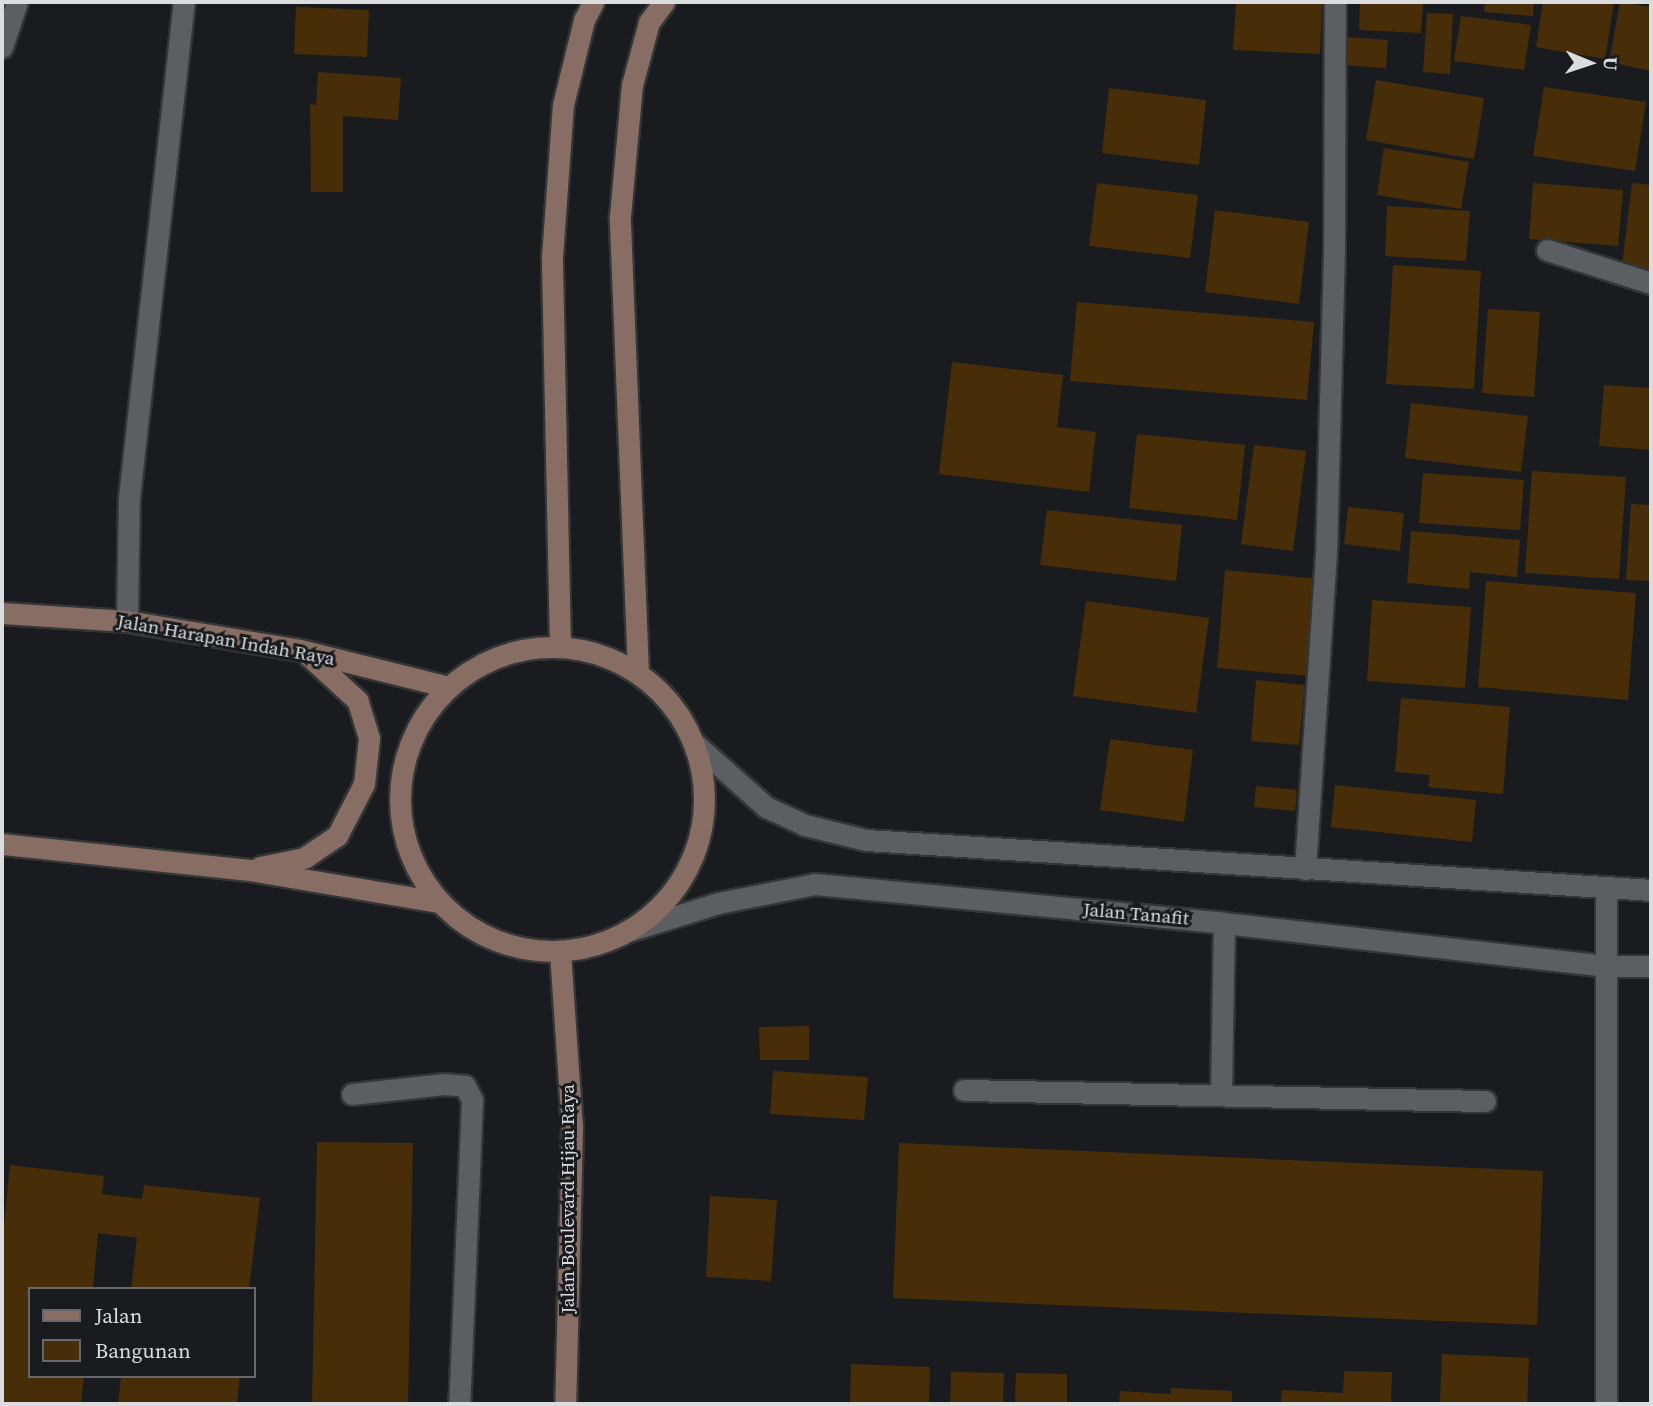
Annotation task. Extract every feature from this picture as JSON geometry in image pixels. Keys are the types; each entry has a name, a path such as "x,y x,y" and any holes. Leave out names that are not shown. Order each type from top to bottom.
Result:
{"street":[{"path":"2,47 17,2"},
{"path":"128,621 129,498 184,2"},
{"path":"560,646 552,257 563,105 584,20 593,2"},
{"path":"638,672 620,216 632,85 649,22 664,2"},
{"path":"1305,869 1326,541 1335,2"},
{"path":"1547,250 1651,283"},
{"name":"Jalan Harapan Indah Raya","path":"2,613 128,621 300,650 448,687"},
{"path":"560,646 601,654 638,672 671,703 693,742 703,793 699,835 672,892 625,932 594,946 560,952 527,950 494,940 439,902 420,875 406,844 400,810 401,776 410,743 426,713 448,687 499,655 560,646"},
{"path":"248,870 304,858 337,836 364,783 369,738 358,701 300,650"},
{"path":"693,742 766,807 805,825 866,840 1651,890"},
{"path":"2,844 248,870 439,902"},
{"name":"Jalan Tanafit","path":"625,932 718,903 815,884 1224,923 1605,966 1651,966"},
{"path":"1605,1404 1606,888"},
{"path":"1221,1094 1224,923"},
{"name":"Jalan Boulevard Hijau Raya","path":"560,952 572,1127 565,1404"},
{"path":"352,1094 444,1084 465,1086 472,1100 459,1404"},
{"path":"964,1090 1485,1101"}],"building":[{"path":"1236,2 1322,2 1320,54 1233,50"},
{"path":"1360,2 1423,3 1421,33 1359,30"},
{"path":"1485,2 1534,2 1533,16 1484,12"},
{"path":"1543,2 1614,2 1605,59 1536,47"},
{"path":"1620,2 1651,7 1651,71 1609,62"},
{"path":"296,7 369,10 367,57 294,54"},
{"path":"1427,13 1453,14 1450,74 1423,72"},
{"path":"1461,16 1531,25 1524,70 1454,61"},
{"path":"1346,37 1388,40 1386,68 1344,65"},
{"path":"318,72 401,78 398,120 343,116 343,192 311,192 310,104 316,105"},
{"path":"1376,80 1484,98 1474,159 1366,140"},
{"path":"1544,87 1646,102 1635,171 1533,156"},
{"path":"1109,88 1206,100 1199,165 1102,153"},
{"path":"1384,148 1469,162 1461,209 1377,195"},
{"path":"1097,183 1198,195 1190,258 1089,246"},
{"path":"1533,183 1623,190 1618,246 1529,239"},
{"path":"1632,183 1651,185 1651,276 1621,273"},
{"path":"1387,206 1470,211 1466,261 1385,256"},
{"path":"1215,210 1309,222 1299,304 1205,292"},
{"path":"1393,265 1481,271 1474,389 1386,384"},
{"path":"1077,302 1314,322 1307,400 1070,381"},
{"path":"1488,309 1540,312 1534,397 1482,393"},
{"path":"952,362 1063,375 1057,427 1096,432 1089,492 939,474"},
{"path":"1604,385 1651,388 1651,450 1599,446"},
{"path":"1411,403 1528,416 1521,472 1405,458"},
{"path":"1137,434 1245,445 1237,520 1129,508"},
{"path":"1254,445 1306,451 1293,551 1241,544"},
{"path":"1532,471 1626,477 1619,579 1525,573"},
{"path":"1423,473 1524,480 1520,530 1419,523"},
{"path":"1631,504 1651,505 1651,581 1626,580"},
{"path":"1348,507 1404,513 1400,551 1344,544"},
{"path":"1047,510 1182,525 1176,581 1040,565"},
{"path":"1411,531 1520,540 1517,577 1470,572 1469,589 1407,583"},
{"path":"1225,570 1319,579 1311,676 1217,668"},
{"path":"1486,581 1636,593 1628,700 1478,687"},
{"path":"1372,600 1471,607 1465,688 1367,681"},
{"path":"1086,601 1209,618 1196,713 1073,696"},
{"path":"1256,680 1305,685 1299,745 1251,741"},
{"path":"1401,698 1510,707 1503,794 1428,787 1430,775 1395,772"},
{"path":"1110,739 1193,750 1184,822 1100,810"},
{"path":"1335,785 1476,800 1472,842 1331,827"},
{"path":"1256,786 1297,790 1295,811 1254,807"},
{"path":"809,1026 809,1060 760,1060 759,1027"},
{"path":"773,1071 868,1077 864,1120 770,1114"},
{"path":"317,1142 413,1143 408,1404 312,1404"},
{"path":"899,1143 1543,1171 1537,1325 893,1298"},
{"path":"10,1165 104,1176 102,1194 142,1199 144,1185 260,1198 249,1287 131,1287 137,1238 98,1233 93,1287 28,1287 28,1378 84,1378 81,1404 2,1404 2,1244"},
{"path":"710,1196 777,1200 771,1281 706,1277"},
{"path":"1442,1354 1529,1358 1527,1404 1440,1404"},
{"path":"851,1364 930,1367 929,1404 850,1404"},
{"path":"1344,1371 1392,1372 1391,1404 1281,1404 1282,1390 1343,1393"},
{"path":"951,1372 1004,1373 1003,1404 950,1404"},
{"path":"1016,1373 1067,1374 1067,1404 1015,1404"},
{"path":"121,1378 240,1378 237,1404 118,1404"},
{"path":"1171,1388 1232,1391 1232,1404 1119,1404 1120,1391 1171,1394"}]}
